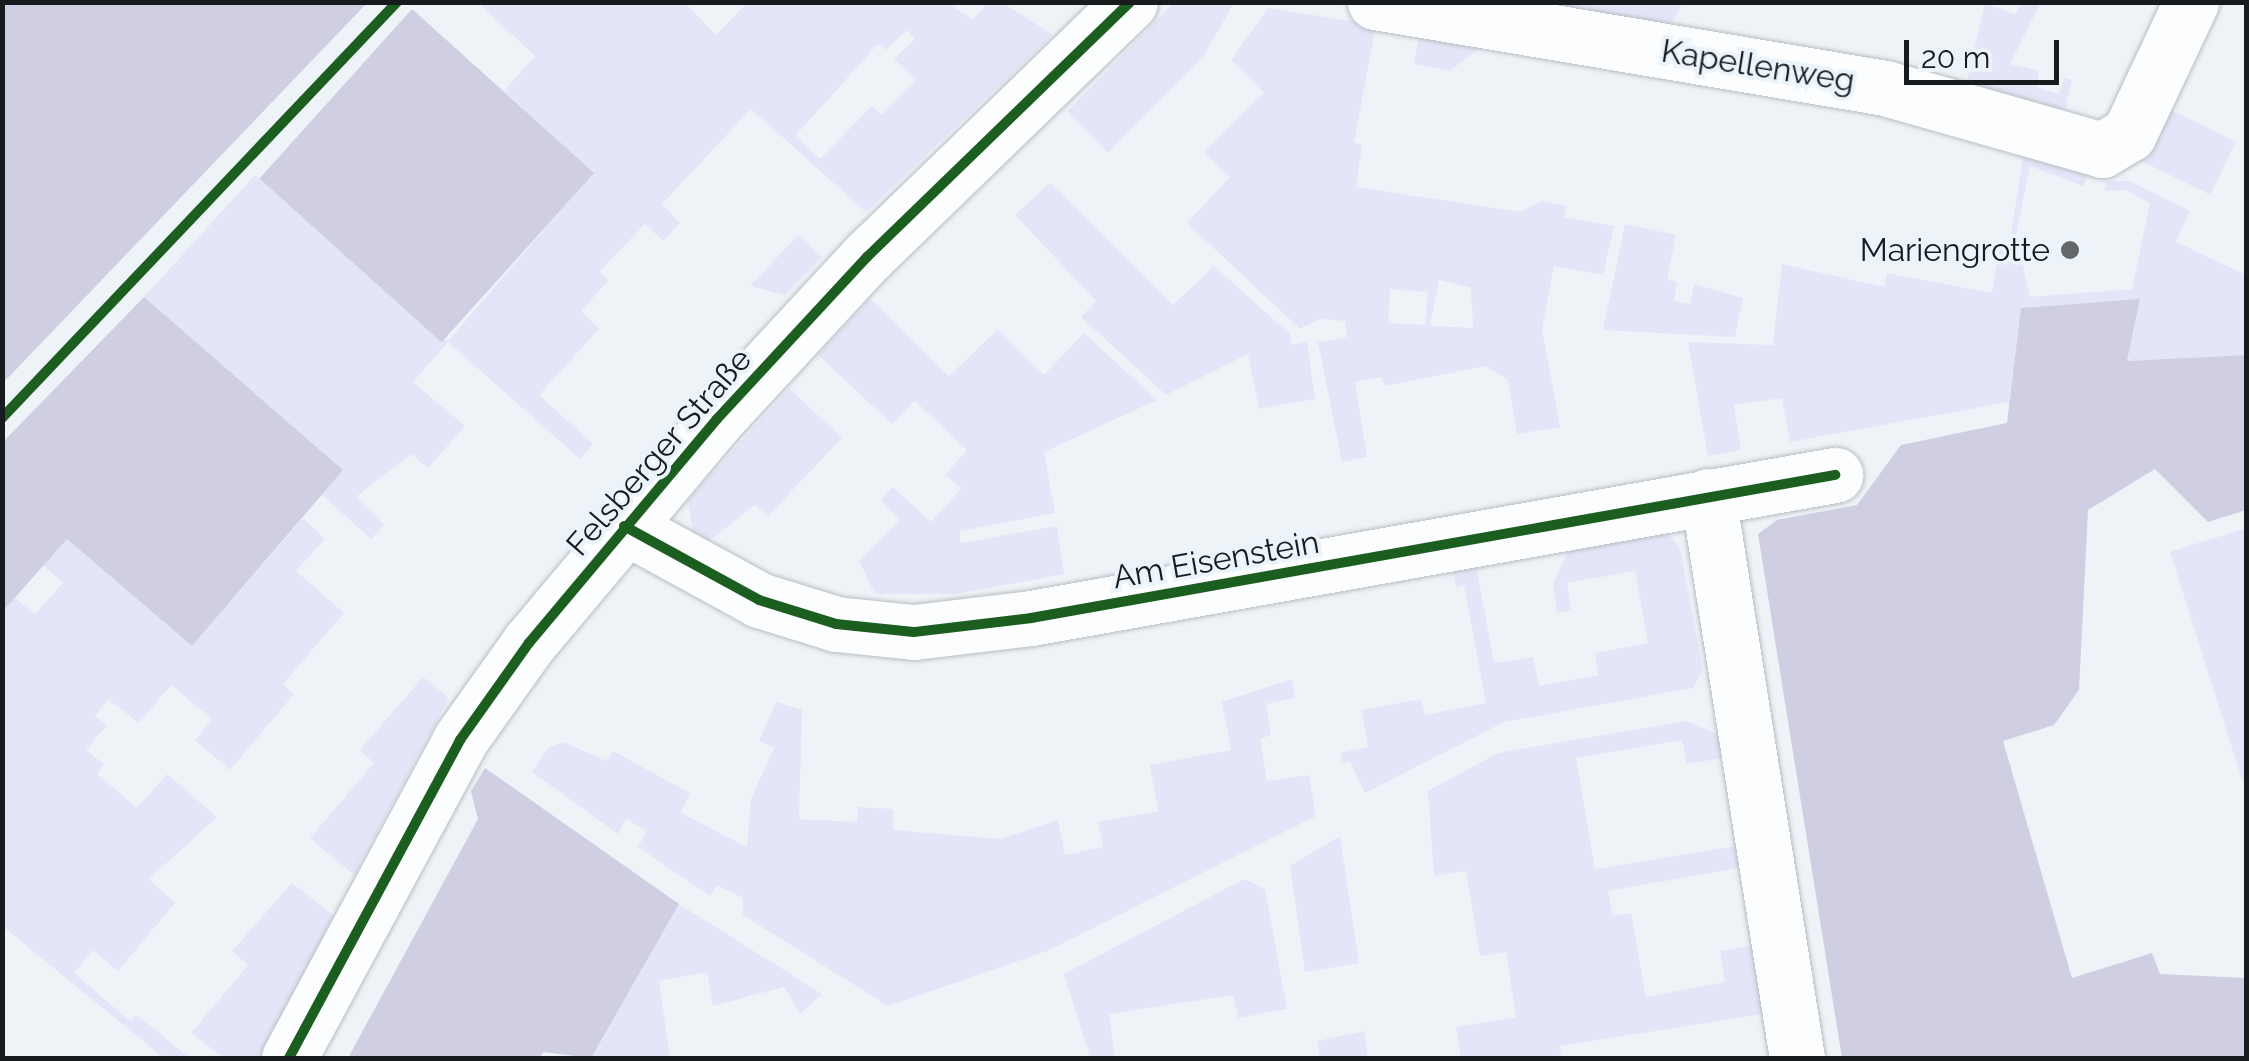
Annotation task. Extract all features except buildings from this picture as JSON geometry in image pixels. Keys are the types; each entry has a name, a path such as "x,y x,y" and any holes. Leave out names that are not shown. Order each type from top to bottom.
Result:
{"street":[{"name":"Felsberger Straße","path":"289,1058 460,740 624,526 867,257 1130,2"},
{"name":"Kapellenweg","path":"1375,2 1885,88 2102,150 2129,134 2191,2"},
{"name":"Am Eisenstein","path":"624,526 759,600 836,624 914,632 1031,618 1835,475"},
{"path":"1708,496 1796,1058"}],"shaded area":[{"path":"1174,2 1234,3 1204,55 1108,153 1067,112"},
{"path":"2,3 367,3 3,383"},
{"path":"478,3 685,3 716,35 747,3 948,3 973,20 987,3 1003,3 1053,35 866,212 751,109 662,204 680,223 663,241 645,224 600,271 608,281 581,311 599,329 539,395 593,444 580,459 448,342 413,382 465,426 428,468 411,454 356,497 384,525 371,539 322,495 342,469 144,297 255,175 448,341 593,173 504,91 535,56","holes":["907,30 915,39 894,59 916,81 882,115 872,106 820,159 795,136 878,44 886,50"]},
{"path":"1525,3 1683,3 1669,27"},
{"path":"2022,3 2040,4 2010,64 2039,71 2037,88 2059,94 2064,78 2072,80 2065,110 1966,85 1985,4 2015,14"},
{"path":"1268,8 1376,25 1354,142 1362,145 1356,187 1521,212 1541,201 1566,206 1564,217 1614,226 1603,275 1554,266 1542,329 1560,427 1517,434 1508,380 1486,366 1385,386 1382,377 1355,382 1367,457 1342,462 1318,342 1347,337 1345,321 1320,319 1300,329 1187,223 1230,177 1204,152 1264,93 1231,60","holes":["1439,280 1471,288 1473,328 1430,326","1390,289 1428,292 1425,325 1388,323"]},
{"path":"412,9 594,173 442,342 259,178"},
{"path":"1420,32 1485,43 1450,71 1414,64"},
{"path":"2165,107 2236,142 2210,195 2139,160"},
{"path":"2024,151 2087,176 2083,186 2030,166 2016,235 2030,297 2132,289 2150,203 2126,190 2104,191 2106,181 2129,181 2190,211 2176,242 2246,275 2246,355 2127,361 2140,300 2022,308 2009,402 1790,442 1782,398 1734,405 1741,450 1708,456 1688,342 1773,345 1782,264 1884,287 1887,273 1992,293 2000,246 2009,247"},
{"path":"1050,183 1173,305 1214,266 1290,334 1292,345 1307,342 1315,399 1259,409 1248,354 1166,395 1081,317 1096,301 1015,215"},
{"path":"1625,224 1676,235 1667,279 1677,282 1674,301 1690,304 1694,284 1743,298 1735,337 1603,330"},
{"path":"798,235 822,257 785,295 750,286"},
{"path":"144,297 343,470 192,646 67,539 3,611 3,442"},
{"path":"870,299 949,376 998,329 1044,375 1084,333 1157,400 1044,452 1055,513 960,531 960,543 1057,526 1064,574 957,594 875,594 859,561 900,520 881,500 893,487 931,522 962,488 945,475 967,450 915,401 892,424 818,355"},
{"path":"2140,299 2127,361 2246,355 2246,510 2208,522 2155,469 2088,510 2079,690 2054,725 2003,741 2072,978 2152,953 2160,974 2246,978 2246,1058 1842,1058 1758,534 1777,520 1857,505 1901,445 2007,423 2021,308"},
{"path":"789,388 842,438 768,516 755,505 708,542 693,533 688,500"},
{"path":"303,518 325,539 296,571 344,613 283,684 294,694 230,770 195,740 212,719 171,685 139,723 108,699 95,716 107,725 86,750 104,764 97,774 137,808 167,774 217,817 149,879 175,903 118,971 93,950 74,973 130,1021 137,1015 190,1058 164,1058 2,926 3,611 14,597 35,614 63,583 43,565 67,539 192,646"},
{"path":"2246,528 2246,792 2170,552"},
{"path":"1667,532 1680,548 1703,669 1693,688 1504,722 1365,793 1350,762 1341,763 1341,753 1368,747 1362,710 1421,699 1425,715 1486,703 1464,585 1456,587 1453,569 1476,565 1494,663 1533,657 1539,686 1598,675 1595,653 1648,643 1635,571 1567,583 1571,610 1557,613 1553,584 1570,546"},
{"path":"423,677 449,698 354,875 310,838 374,763 360,750"},
{"path":"1292,679 1295,698 1266,704 1271,735 1260,739 1267,781 1309,775 1316,816 1047,951 888,1006 743,915 743,898 717,885 710,896 638,847 647,831 626,819 618,834 532,772 548,748 564,742 606,761 613,751 690,793 681,813 747,847 751,799 774,748 759,741 776,702 802,710 799,819 857,822 858,807 893,809 893,830 1000,839 1058,820 1065,855 1103,847 1098,822 1158,811 1150,765 1231,750 1222,702"},
{"path":"1687,721 1717,734 1723,758 1687,764 1682,740 1576,758 1595,869 1736,846 1739,868 1608,891 1613,916 1631,913 1646,997 1725,982 1720,951 1753,945 1763,1014 1560,1046 1561,1055 1461,1058 1456,1027 1516,1017 1506,952 1480,956 1466,871 1434,876 1428,791 1498,753"},
{"path":"485,768 679,904 591,1058 543,1052 540,1058 348,1058 478,819 471,791"},
{"path":"1340,836 1359,963 1305,972 1290,866"},
{"path":"1244,879 1265,889 1287,1009 1238,1018 1233,995 1109,1014 1115,1058 1090,1058 1064,974"},
{"path":"292,883 334,916 259,1058 224,1058 191,1033 248,965 232,951"},
{"path":"679,904 822,994 800,1014 784,987 713,1006 707,972 659,981 670,1058 591,1058"},
{"path":"1364,1031 1368,1058 1320,1058 1317,1041"}],"cycle path":[{"path":"2,418 397,2"},
{"path":"289,1058 460,740 529,643 717,419 867,257 1130,2"},
{"path":"624,526 759,600 836,624 914,632 1031,618 1835,475"}],"place":[{"name":"Mariengrotte","path":"2070,250"}]}
